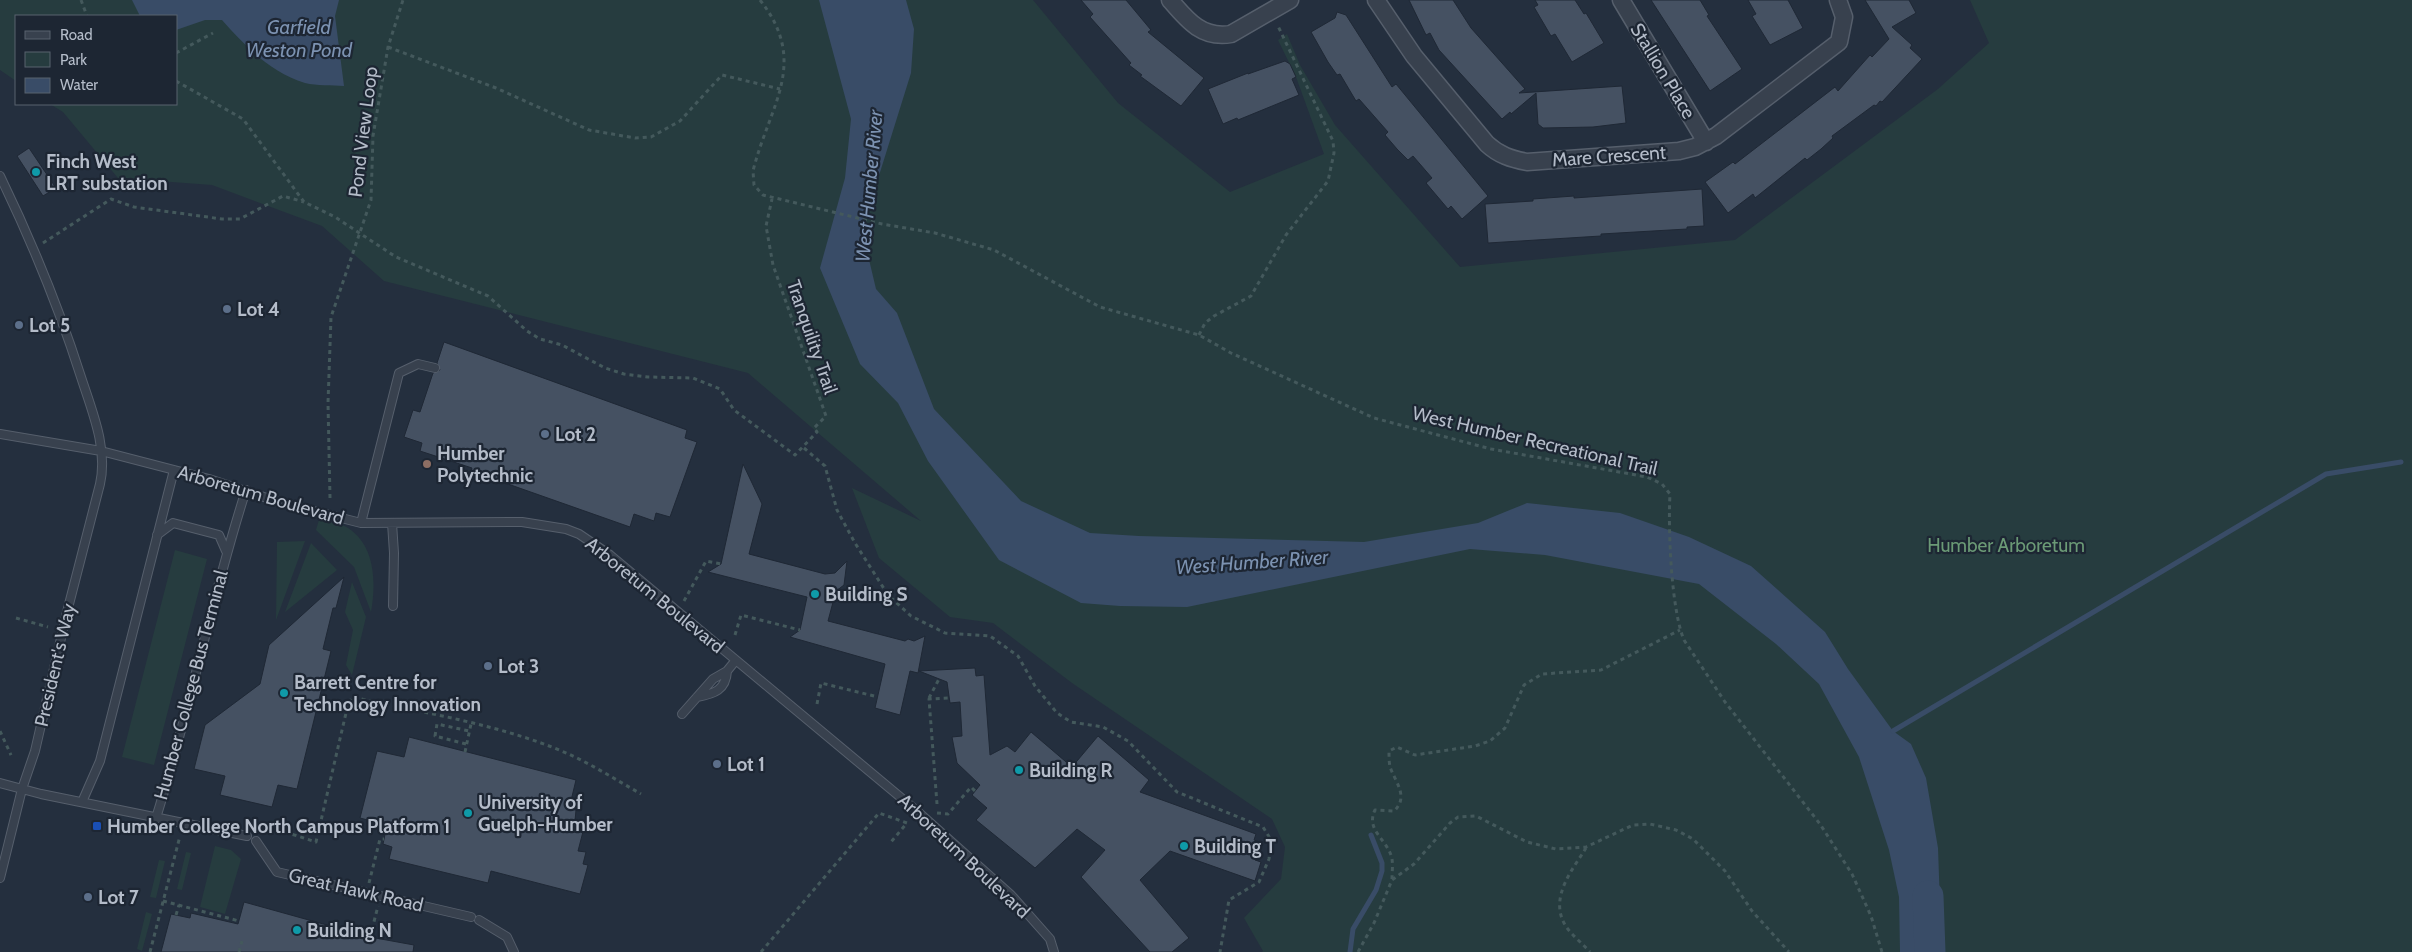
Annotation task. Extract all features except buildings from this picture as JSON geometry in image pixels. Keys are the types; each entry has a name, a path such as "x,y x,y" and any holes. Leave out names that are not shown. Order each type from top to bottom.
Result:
{"street":[{"path":"1170,0 1190,24 1208,34 1231,34 1290,0"},
{"name":"Mare Crescent","path":"1376,0 1414,56 1487,144 1495,152 1527,162 1679,151 1706,142 1839,42 1844,17 1838,0"},
{"name":"Stallion Place","path":"1621,0 1706,142"}],"lane":[{"name":"President's Way","path":"0,176 40,261 65,326 96,423 101,451 100,484 67,612 35,751 22,789 0,878"},
{"path":"361,522 399,373 418,364 435,368"},
{"name":"Arboretum Boulevard","path":"0,434 101,451 246,490 282,503 361,522 522,522 566,529 579,534 610,555 917,811 1011,895 1050,939 1054,952"},
{"path":"82,802 100,761 174,470"},
{"name":"Humber College Bus Terminal","path":"156,818 169,776 226,551 246,490"},
{"name":"Humber College Bus Terminal","path":"157,535 173,523 218,535 226,551"},
{"path":"392,523 394,553 393,606"},
{"path":"682,714 713,679 727,671 736,660"},
{"path":"0,783 247,836"},
{"name":"Great Hawk Road","path":"256,841 277,872 475,918 507,937 514,952"}],"path":[{"path":"81,0 87,15"},
{"name":"Pond View Loop","path":"178,83 243,119 304,202 335,217 360,235 371,200 373,136 388,47 402,0"},
{"name":"West Humber Recreational Trail","path":"760,0 776,24 784,48 785,60 780,88 753,174 757,190 772,198 791,203 935,234 994,250 1100,307 1199,335 1231,353 1374,418 1491,449 1647,477 1662,484 1670,494 1669,519 1680,630 1695,659 1820,824 1852,874 1871,916 1882,952"},
{"path":"1199,335 1205,323 1214,316 1244,302 1251,296 1286,235 1325,186 1331,170 1334,152 1333,141 1270,11"},
{"path":"178,52 213,33"},
{"path":"388,47 496,88 589,130 635,138 651,138 680,122 722,75 780,88"},
{"path":"43,243 111,199 134,206 222,219 240,219 283,196 304,202"},
{"name":"Tranquility Trail","path":"772,198 766,226 772,265 826,416 814,428 817,432 804,448"},
{"path":"330,498 328,403 331,317 360,235 396,257 488,296 527,331 540,339 562,344 605,368 624,374 648,377 694,378 720,389 734,410 795,455 804,448 825,466 837,510 855,543 888,595 911,616 945,633 990,636 1018,656 1035,686 1057,713 1071,722 1103,727 1128,741 1177,792 1263,827 1271,840 1269,858 1259,882 1229,900 1220,952"},
{"path":"682,603 706,561 721,564"},
{"path":"735,635 742,614 800,630"},
{"path":"16,618 48,627"},
{"path":"1358,952 1374,923 1392,880 1392,858 1386,845 1372,826 1371,817 1375,810 1394,811 1401,805 1402,795 1389,765 1389,751 1397,747 1414,755 1475,746 1490,741 1505,728 1524,685 1542,674 1601,670 1680,630"},
{"path":"937,804 929,699 939,679"},
{"path":"817,704 822,682 878,697"},
{"path":"285,832 316,842 346,713 352,697 525,738 576,758 641,794"},
{"path":"929,699 949,698"},
{"path":"466,744 434,736 437,724 469,731"},
{"path":"465,752 471,724"},
{"path":"0,731 12,755"},
{"path":"891,842 917,811 948,814 971,787 975,791"},
{"path":"761,952 879,813 907,823"},
{"path":"1392,880 1414,864 1450,823 1458,817 1476,816 1504,832 1540,847 1556,849 1586,847 1633,825 1662,825 1693,839 1725,871 1752,912 1789,952"},
{"path":"150,952 180,836"},
{"path":"367,893 380,839 384,839"},
{"path":"1586,847 1565,882 1560,903 1564,922 1590,952"},
{"path":"163,901 239,921"},
{"path":"176,915 178,905"},
{"path":"370,937 375,918"},
{"path":"239,952 242,941"}],"green space":[{"name":"Humber Arboretum","path":"0,0 1033,0 1118,103 1230,192 1324,154 1296,77 1278,40 1287,34 1300,65 1335,125 1460,267 1735,240 1938,89 1989,43 1970,0 2412,0 2412,952 1262,952 1244,918 1281,879 1285,847 1272,819 1072,683 993,623 950,617 879,558 852,488 921,521 748,373 384,281 322,226 212,185 118,178 63,112 52,105 178,105 178,15 15,15 15,80 0,70"},
{"path":"319,520 345,526 364,545 372,566 373,601 371,612 354,567 316,530"},
{"path":"305,541 276,620 277,542"},
{"path":"311,543 337,570 285,612"},
{"path":"175,550 207,559 154,765 122,757"},
{"path":"352,582 366,617 352,675 346,665 353,630 345,612"},
{"path":"215,846 231,850 241,859 225,914 200,907"},
{"path":"186,852 191,853 182,890 177,889"},
{"path":"159,860 165,861 156,898 150,897"},
{"path":"146,912 152,914 142,951 137,949"}],"water":[{"name":"Garfield Weston Pond","path":"132,0 339,0 335,16 344,86 305,83 292,78 259,58 222,20 205,20 178,29 178,15 140,15"},
{"path":"819,0 906,0 914,29 911,73 862,230 876,289 897,313 934,409 1021,501 1090,533 1364,542 1478,523 1527,503 1620,513 1689,537 1751,566 1825,632 1848,669 1893,731 1911,744 1926,778 1938,848 1940,905 1929,941 1931,952 1900,952 1899,897 1889,850 1859,757 1819,684 1776,644 1699,584 1545,555 1470,549 1187,607 1120,606 1081,603 999,560 928,461 898,403 860,364 820,268 845,178 851,119"}],"waterway":[{"path":"1893,731 2326,474 2401,462"},
{"path":"1350,952 1353,929 1376,890 1382,871 1382,863 1371,835"},
{"name":"West Humber River","path":"1928,896 1930,952"}],"place":[{"name":"Finch West LRT substation","path":"36,172"},
{"name":"Lot 4","path":"227,309"},
{"name":"Lot 5","path":"19,325"},
{"name":"Lot 2","path":"545,434"},
{"name":"Humber Polytechnic","path":"427,464"},
{"name":"Building S","path":"815,594"},
{"name":"Lot 3","path":"488,666"},
{"name":"Barrett Centre for Technology Innovation","path":"284,693"},
{"name":"Lot 1","path":"717,764"},
{"name":"Building R","path":"1019,770"},
{"name":"University of Guelph-Humber","path":"468,813"},
{"name":"Humber College North Campus Platform 1","path":"97,826"},
{"name":"Building T","path":"1184,846"},
{"name":"Lot 7","path":"88,897"},
{"name":"Building N","path":"297,930"}]}
